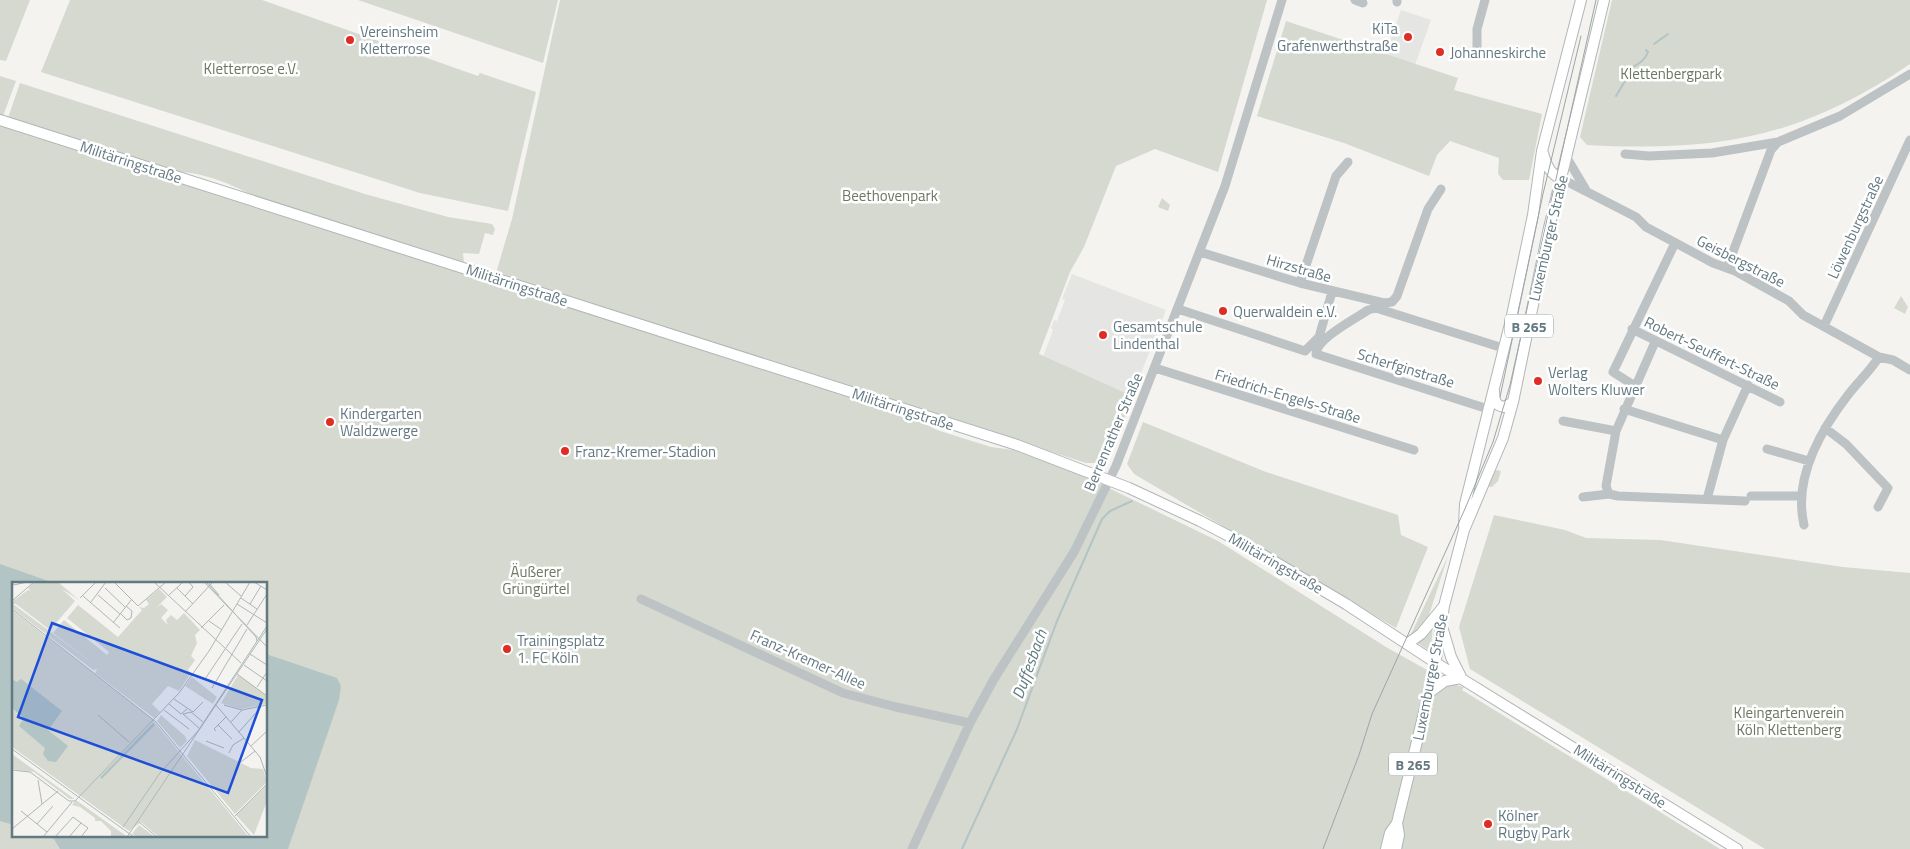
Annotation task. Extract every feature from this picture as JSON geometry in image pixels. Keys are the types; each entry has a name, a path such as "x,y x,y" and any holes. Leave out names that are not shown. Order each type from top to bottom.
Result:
{"main road":[{"name":"Luxemburger Straße","path":"1464,530 1465,504 1527,242 1542,151 1581,0"},
{"name":"Luxemburger Straße","path":"1386,849 1390,833 1397,823 1430,692 1444,606 1464,530 1503,438 1513,402 1558,178 1567,158 1604,0"},
{"name":"Militärringstraße","path":"0,120 1017,445 1109,480 1200,521 1241,542 1346,604 1436,663 1737,849"},
{"path":"1542,151 1547,165 1558,178"},
{"path":"1537,188 1543,180 1558,178"},
{"path":"1494,384 1495,402 1498,406 1504,407 1513,402"},
{"path":"1407,644 1422,634 1444,606"},
{"path":"1430,692 1445,681 1461,678 1451,658 1442,623"},
{"name":"Luxemburger Straße","path":"1396,849 1399,835 1397,823"}],"street":[{"name":"Berrenrather Straße","path":"912,849 970,723 993,680 1074,552 1109,480 1178,310 1227,180 1282,0"},
{"path":"1478,49 1477,29 1485,0"},
{"path":"1625,154 1649,156 1712,153 1778,142 1840,116 1910,74"},
{"name":"Löwenburgstraße","path":"1824,326 1910,140"},
{"path":"1727,268 1771,150 1778,142"},
{"path":"1567,158 1586,190"},
{"path":"1300,283 1336,176 1348,162"},
{"name":"Geisbergstraße","path":"1558,178 1586,190 1636,217 1646,226 1675,243 1713,263 1727,268 1789,302 1803,315 1880,357 1893,360 1910,370"},
{"name":"Hirzstraße","path":"1200,252 1332,292 1392,302 1397,296 1428,209 1441,189"},
{"path":"1635,386 1612,372 1675,243"},
{"path":"1178,310 1306,351 1319,336 1332,292"},
{"name":"Scherfginstraße","path":"1488,409 1316,354 1316,348 1323,341 1368,310 1383,309 1503,348"},
{"name":"Robert-Seuffert-Straße","path":"1632,329 1780,402"},
{"path":"1609,494 1606,486 1616,432 1624,409 1655,342"},
{"path":"1804,525 1801,496 1810,461 1825,428 1848,395 1880,357"},
{"name":"Friedrich-Engels-Straße","path":"1155,368 1414,450"},
{"path":"1707,499 1723,440 1748,385"},
{"path":"1624,409 1723,440"},
{"path":"1563,421 1616,432"},
{"path":"1825,428 1846,444 1888,488 1878,507"},
{"path":"1767,449 1810,461"},
{"path":"1583,497 1609,494 1618,496 1707,499 1801,496"},
{"name":"Franz-Kremer-Allee","path":"641,599 843,693 970,723"}],"shaded area":[{"name":"KiTa Grafenwerthstraße","path":"1401,10 1431,20 1415,65 1385,55"},
{"name":"Gesamtschule Lindenthal","path":"1072,274 1166,310 1132,396 1043,357 1053,330 1051,328 1054,320 1057,321 1065,300 1062,299"},
{"path":"0,564 51,582 12,582 12,824 0,821"},
{"path":"268,655 337,678 341,686 339,700 288,849 60,849 54,839 46,836 268,836"}],"green space":[{"path":"0,0 30,0 6,61 0,60"},
{"name":"Kletterrose e.V.","path":"70,0 262,0 478,76 480,73 536,92 508,211 420,193 41,72"},
{"path":"358,0 558,0 543,63"},
{"name":"Beethovenpark","path":"560,0 1267,0 1218,172 1155,149 1116,166 1084,247 1070,272 1039,354 1132,396 1123,424 1107,460 1102,463 1086,463 496,273 512,219"},
{"name":"Klettenbergpark","path":"1612,0 1910,0 1910,64 1870,89 1832,109 1794,124 1756,135 1718,142 1677,146 1587,145 1580,137"},
{"path":"1286,21 1458,78 1454,90 1542,114 1529,180 1503,180 1498,174 1499,158 1450,141 1437,155 1429,176 1344,143 1257,116"},
{"path":"0,76 16,81 3,116 0,115"},
{"path":"20,83 365,194 448,217 492,224 495,229 493,235 485,233 479,254 463,253 464,263 256,197 208,177 178,172 8,118"},
{"name":"Äußerer Grüngürtel","path":"0,125 911,417 937,430 991,447 1013,450 1084,476 1218,541 1386,647 1452,684 1464,687 1462,690 1720,849 0,849"},
{"path":"1162,198 1170,205 1168,211 1158,207"},
{"path":"1901,296 1908,307 1905,314 1894,308"},
{"path":"1143,422 1266,472 1398,515 1401,535 1428,547 1396,628 1134,474 1127,464"},
{"path":"1494,471 1501,471 1498,481 1492,487 1486,486"},
{"name":"Kleingartenverein Köln Klettenberg","path":"1494,515 1565,530 1586,538 1660,540 1843,567 1910,573 1910,849 1765,849 1470,669 1459,627"},
{"path":"1448,556 1425,624 1411,634"},
{"path":"1433,622 1431,651 1429,651 1418,643"}],"waterway":[{"path":"1654,44 1668,34"},
{"path":"1616,96 1625,81 1624,74 1644,59 1648,52 1646,50"},
{"name":"Duffesbach","path":"962,849 1017,729 1057,621 1102,519 1110,511 1132,501"}],"tram line":[{"path":"1323,849 1359,755 1372,714 1464,511 1493,442 1510,385 1596,0"},
{"path":"1500,397 1543,194 1581,36"}],"place":[{"name":"KiTa Grafenwerthstraße","path":"1408,37"},
{"name":"Vereinsheim Kletterrose","path":"350,40"},
{"name":"Johanneskirche","path":"1440,52"},
{"name":"Querwaldein e.V.","path":"1223,311"},
{"name":"Gesamtschule Lindenthal","path":"1103,335"},
{"name":"Verlag Wolters Kluwer","path":"1538,381"},
{"name":"Kindergarten Waldzwerge","path":"330,422"},
{"name":"Franz-Kremer-Stadion","path":"565,451"},
{"name":"Trainingsplatz 1. FC Köln","path":"507,649"},
{"name":"Kölner Rugby Park","path":"1488,824"}]}
